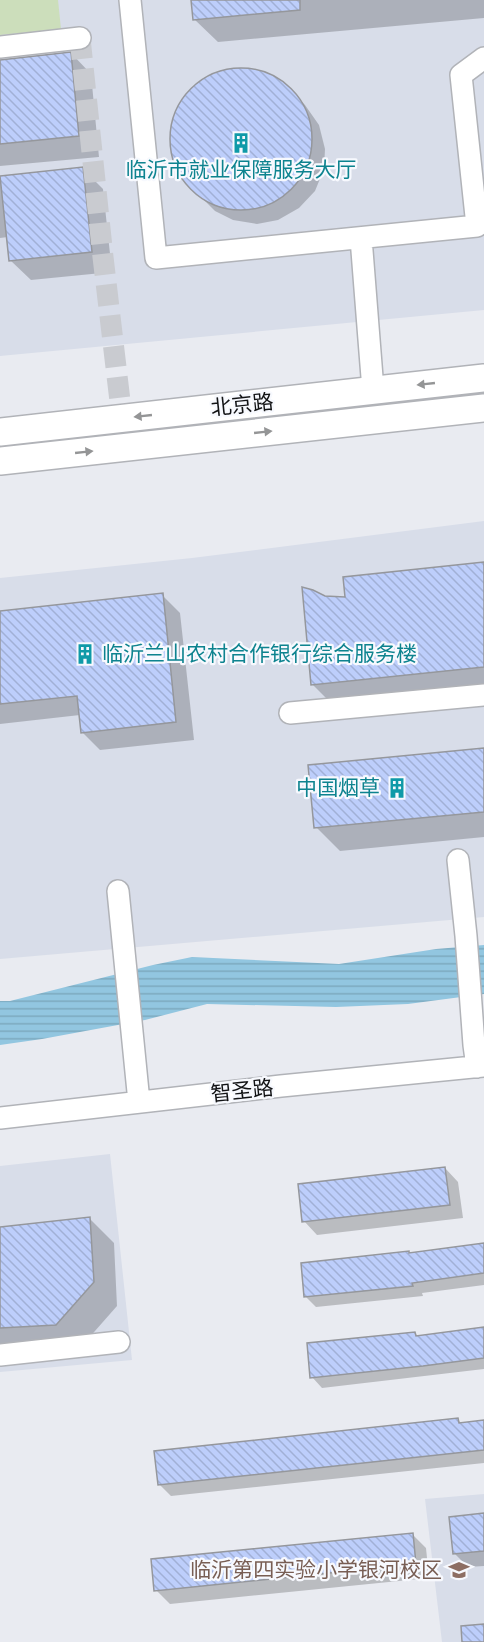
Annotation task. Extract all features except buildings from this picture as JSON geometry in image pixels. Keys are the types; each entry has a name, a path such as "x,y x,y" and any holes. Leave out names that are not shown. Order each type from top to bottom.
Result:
{"main road":[{"name":"北京路","path":"0,432 484,378"},
{"name":"北京路","path":"8,462 484,408"},
{"path":"0,424 50,426"}],"street":[{"path":"130,0 156,258 477,226 461,75 484,58"},
{"path":"0,47 80,38"},
{"path":"361,238 373,390"},
{"path":"290,713 484,695"},
{"path":"458,860 474,1045 482,1070"},
{"path":"118,891 139,1102"},
{"name":"智圣路","path":"0,1118 139,1102 482,1070"},
{"name":"智圣路","path":"0,1130 282,1098 482,1070"},
{"path":"0,1355 119,1342"}],"shaded area":[{"path":"0,0 484,0 484,310 0,356"},
{"path":"484,521 484,917 0,959 0,578 192,558"},
{"path":"110,1154 132,1360 0,1372 0,1166"},
{"name":"临沂第四实验小学银河校区","path":"484,1494 484,1642 442,1642 425,1499"}],"green space":[{"path":"0,0 58,0 61,29 0,35"}],"water":[{"path":"484,945 484,994 408,1004 336,1007 207,1004 145,1020 0,1045 0,1001 10,1001 153,965 192,957 339,964 436,949"}],"tunnel":[{"path":"80,38 122,418"}],"place":[{"name":"临沂市就业保障服务大厅","path":"241,143"},
{"name":"临沂兰山农村合作银行综合服务楼","path":"85,654"},
{"name":"中国烟草","path":"397,788"},
{"name":"临沂第四实验小学银河校区","path":"459,1570"}]}
